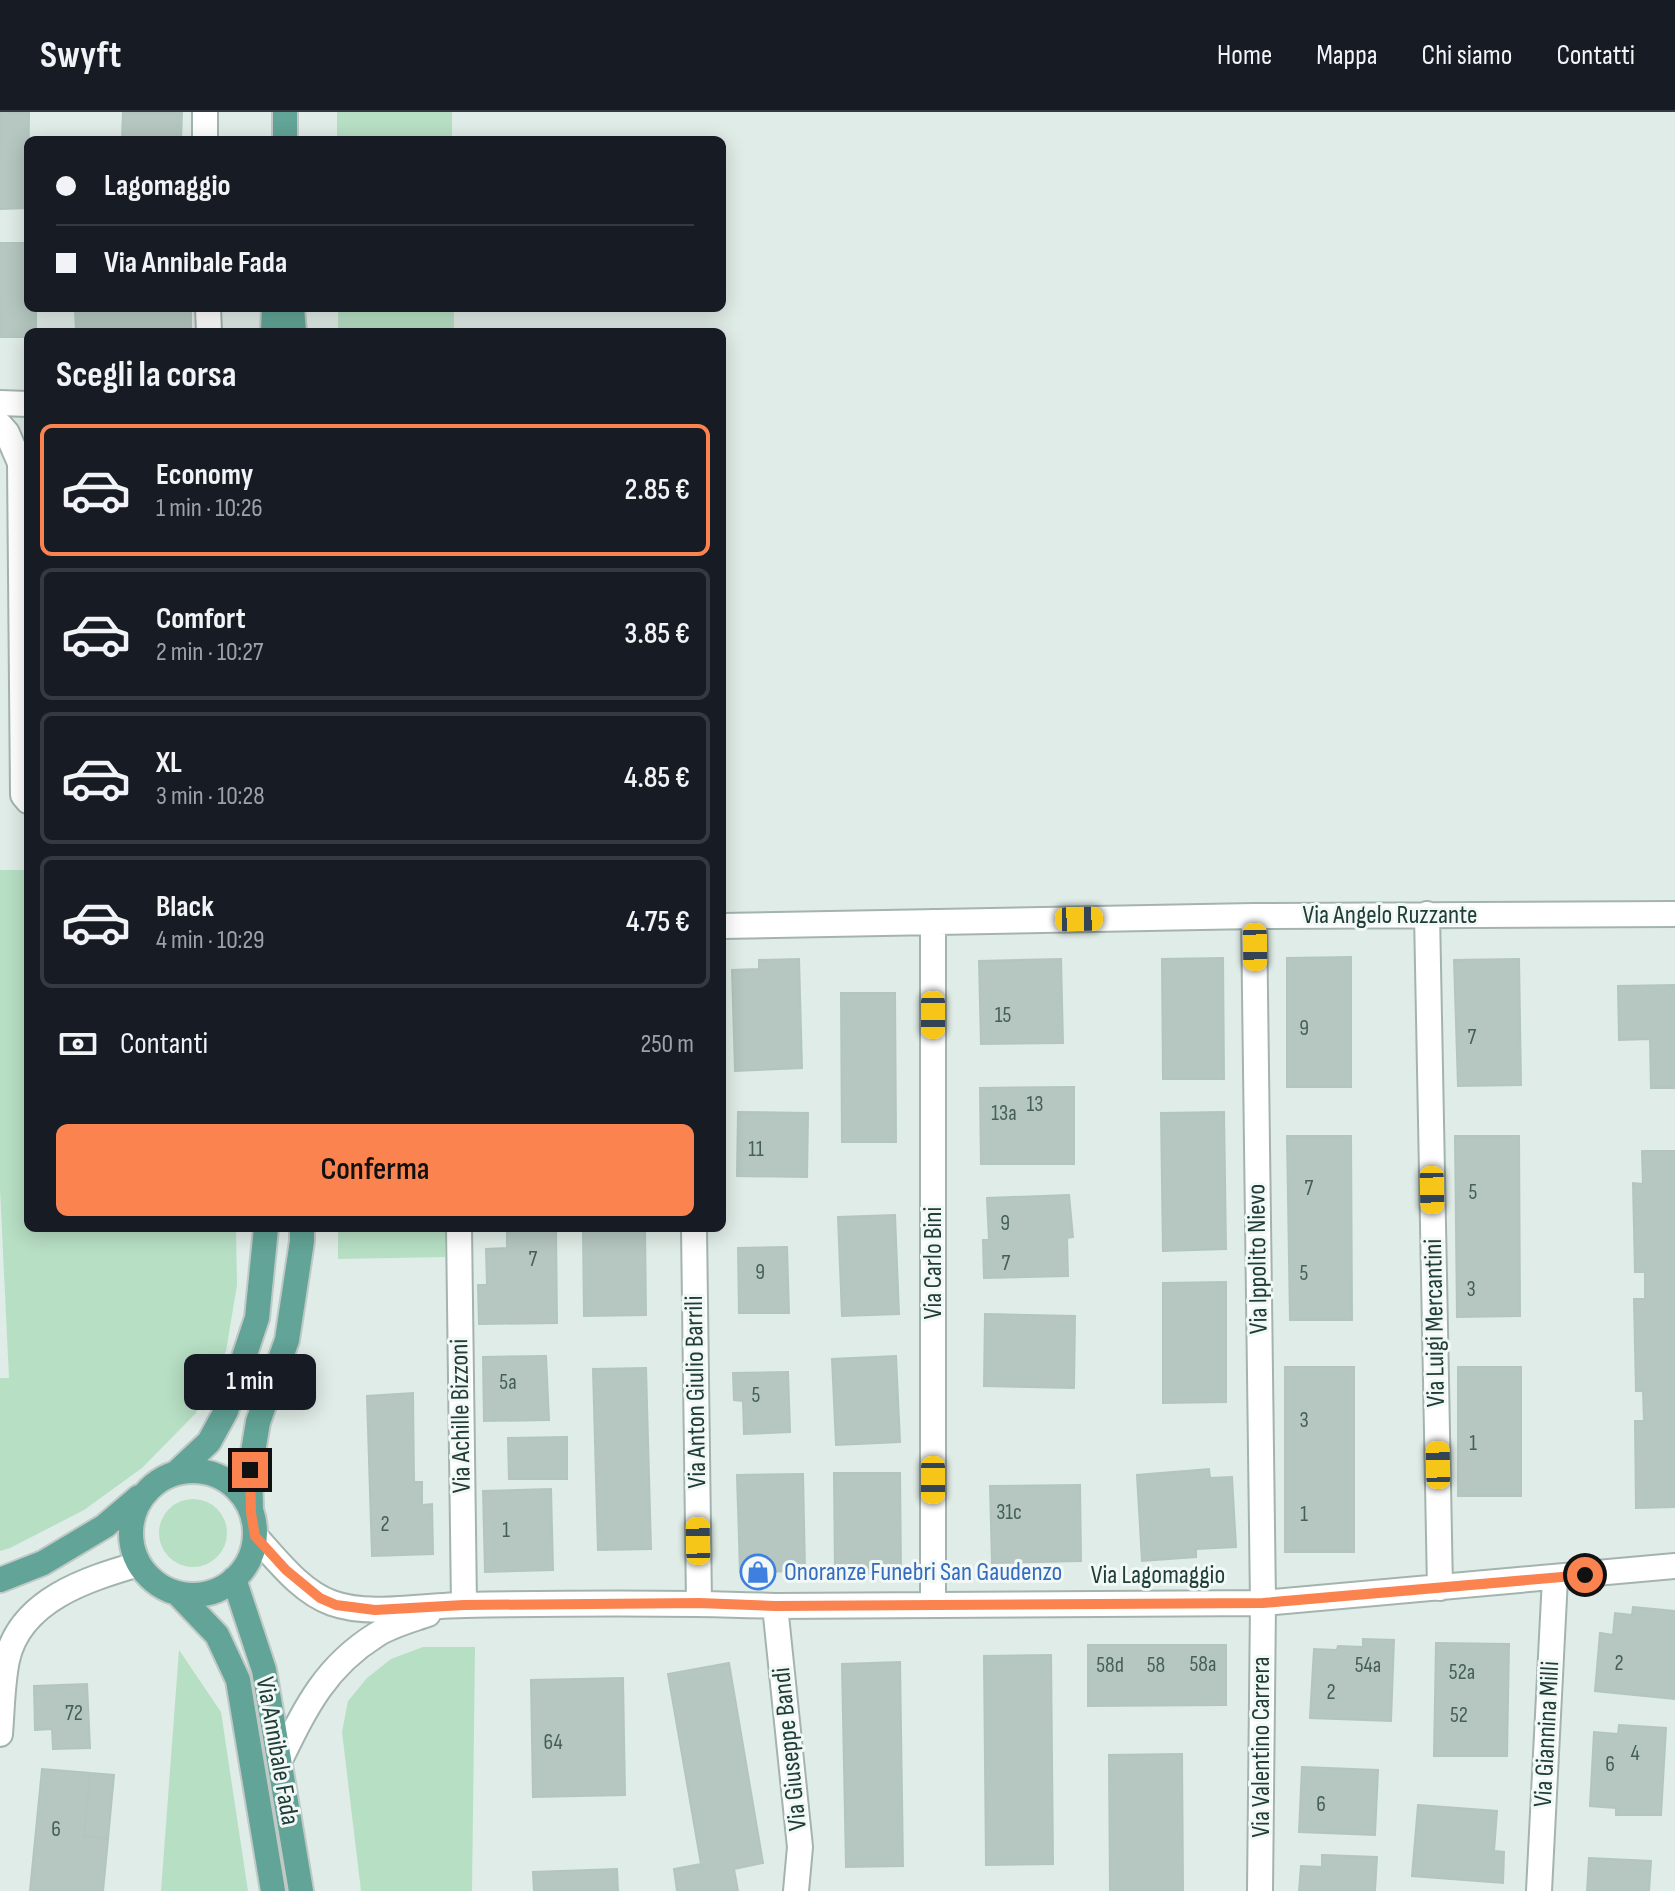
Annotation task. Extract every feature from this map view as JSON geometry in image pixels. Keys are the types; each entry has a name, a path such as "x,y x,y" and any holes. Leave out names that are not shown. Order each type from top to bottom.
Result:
{"main road":[{"path":"285,112 285,136"},
{"path":"0,1580 43,1563 105,1526 153,1485 176,1473 209,1442 226,1411 257,1318 266,1232"},
{"path":"153,1485 144,1495 133,1518 132,1542 139,1564 147,1575 166,1589 190,1595 213,1592 234,1579 248,1560 253,1524 250,1470 258,1422 287,1340 302,1232"},
{"path":"176,1473 196,1471 220,1477 239,1492 253,1524"},
{"name":"Via Annibale Fada","path":"234,1579 264,1670 301,1891"},
{"name":"Via Annibale Fada","path":"177,1593 217,1635 238,1680 273,1891"}],"street":[{"path":"205,112 205,136"},
{"path":"0,403 24,404"},
{"path":"0,425 7,433 20,463 24,796"},
{"name":"Via Luigi Mercantini","path":"1427,914 1440,1588"},
{"name":"Via Angelo Ruzzante","path":"726,926 1254,916 1675,914"},
{"name":"Via Ippolito Nievo","path":"1254,916 1263,1603"},
{"name":"Via Carlo Bini","path":"933,922 933,1605"},
{"name":"Via Achille Bizzoni","path":"456,1605 459,1232"},
{"name":"Via Anton Giulio Barrili","path":"694,1232 699,1603"},
{"name":"Via Lagomaggio","path":"253,1524 286,1570 320,1598 336,1605 375,1610 456,1605 699,1603 775,1606 1263,1603 1675,1566"},
{"path":"0,1734 3,1660 32,1613 63,1592 139,1564"},
{"name":"Via Giannina Milli","path":"1539,1891 1555,1578"},
{"name":"Via Valentino Carrera","path":"1260,1891 1263,1603"},
{"name":"Via Lagomaggio","path":"280,1760 308,1704 336,1666 378,1634 456,1605"},
{"name":"Via Giuseppe Bandi","path":"775,1606 800,1847 796,1891"}],"green space":[{"path":"337,112 452,112 452,136 337,136"},
{"path":"338,312 454,312 454,328 338,328"},
{"path":"0,870 24,870 24,1232 236,1232 237,1285 226,1351 196,1413 142,1468 84,1510 0,1551 0,1378 9,1378 0,1189"},
{"path":"338,1232 445,1232 445,1257 338,1259"},
{"path":"193,1499 217,1509 227,1533 217,1557 193,1567 169,1557 159,1533 169,1509"},
{"path":"423,1647 475,1647 472,1891 361,1891 342,1732 348,1701 367,1678 391,1659"},
{"path":"179,1650 221,1712 248,1891 161,1891"}],"building":[{"path":"0,112 29,112 29,136 24,136 24,208 0,209"},
{"path":"123,112 182,112 181,136 122,136"},
{"path":"0,243 24,243 24,312 36,312 36,328 24,328 24,337 0,337"},
{"path":"75,312 191,312 191,328 76,328"},
{"path":"1351,957 1351,1087 1287,1087 1287,958"},
{"path":"1223,958 1224,1079 1163,1079 1162,959"},
{"path":"799,959 802,1068 735,1071 732,970 759,969 759,960"},
{"path":"1061,959 1063,1043 981,1044 979,961"},
{"path":"1519,959 1521,1085 1458,1086 1454,960"},
{"path":"1675,985 1675,1088 1651,1088 1650,1039 1619,1040 1618,986"},
{"path":"841,993 895,993 896,1142 842,1142"},
{"path":"1074,1087 1074,1164 981,1164 980,1088"},
{"path":"738,1112 808,1113 807,1177 737,1176"},
{"path":"1224,1112 1226,1249 1163,1251 1161,1113"},
{"path":"1287,1136 1351,1136 1352,1320 1290,1320"},
{"path":"1455,1136 1519,1136 1520,1316 1457,1317"},
{"path":"1642,1151 1675,1151 1675,1507 1636,1508 1635,1421 1644,1421 1643,1391 1636,1391 1634,1299 1645,1299 1645,1272 1635,1272 1633,1183 1643,1184"},
{"path":"1069,1195 1073,1237 1067,1238 1068,1276 984,1278 983,1240 989,1240 987,1198"},
{"path":"895,1215 899,1314 842,1316 838,1217"},
{"path":"507,1232 556,1232 557,1323 479,1324 478,1285 487,1285 486,1249 507,1248"},
{"path":"583,1232 645,1232 646,1315 584,1316"},
{"path":"787,1247 789,1313 739,1313 738,1248"},
{"path":"1226,1282 1226,1402 1163,1403 1163,1283"},
{"path":"985,1314 1075,1316 1074,1388 984,1386"},
{"path":"546,1356 549,1420 484,1421 483,1357"},
{"path":"896,1356 900,1442 836,1445 832,1359"},
{"path":"1285,1367 1354,1367 1354,1552 1285,1552"},
{"path":"1458,1367 1521,1367 1521,1496 1458,1496"},
{"path":"646,1368 651,1549 598,1550 593,1369"},
{"path":"788,1372 790,1432 744,1434 743,1401 734,1400 733,1373"},
{"path":"413,1393 414,1482 422,1482 422,1505 432,1504 433,1554 372,1556 367,1396"},
{"path":"567,1437 567,1479 509,1479 508,1438"},
{"path":"1209,1469 1210,1478 1232,1477 1236,1547 1196,1549 1196,1557 1142,1561 1137,1475"},
{"path":"834,1473 900,1473 901,1573 835,1574"},
{"path":"803,1474 805,1571 740,1572 737,1475"},
{"path":"1080,1485 1081,1561 992,1563 990,1486"},
{"path":"551,1489 553,1570 485,1572 483,1491"},
{"path":"1633,1607 1675,1611 1675,1699 1595,1691 1600,1633 1613,1635 1615,1613 1632,1615"},
{"path":"1363,1639 1394,1640 1391,1721 1310,1718 1314,1649 1363,1647"},
{"path":"1436,1643 1509,1644 1507,1756 1434,1756"},
{"path":"1088,1645 1226,1645 1226,1705 1088,1706"},
{"path":"1051,1655 1053,1864 986,1865 984,1656"},
{"path":"900,1662 903,1866 846,1867 842,1664"},
{"path":"729,1663 763,1863 734,1869 738,1891 677,1891 674,1869 701,1864 668,1674"},
{"path":"623,1678 625,1795 533,1797 531,1680"},
{"path":"87,1684 90,1748 53,1749 52,1729 35,1730 34,1686"},
{"path":"1619,1725 1666,1728 1661,1815 1616,1815 1616,1808 1590,1806 1594,1732 1618,1734"},
{"path":"1182,1754 1183,1891 1110,1891 1109,1755"},
{"path":"1302,1767 1378,1770 1375,1835 1299,1832"},
{"path":"42,1769 90,1773 84,1836 108,1839 103,1891 30,1891"},
{"path":"90,1773 114,1775 108,1839 84,1836"},
{"path":"1418,1805 1497,1811 1494,1851 1504,1852 1503,1883 1412,1876"},
{"path":"1322,1855 1377,1857 1375,1891 1299,1891 1301,1866 1322,1867"},
{"path":"1589,1858 1651,1861 1649,1891 1587,1891"},
{"path":"617,1869 618,1891 534,1891 533,1872"}],"place":[{"name":"Onoranze Funebri San Gaudenzo","path":"758,1572"}],"route":[{"path":"250,1470 255,1536 286,1570 320,1598 336,1605 375,1610 464,1605 699,1603 775,1606 1263,1603 1585,1575"}]}
